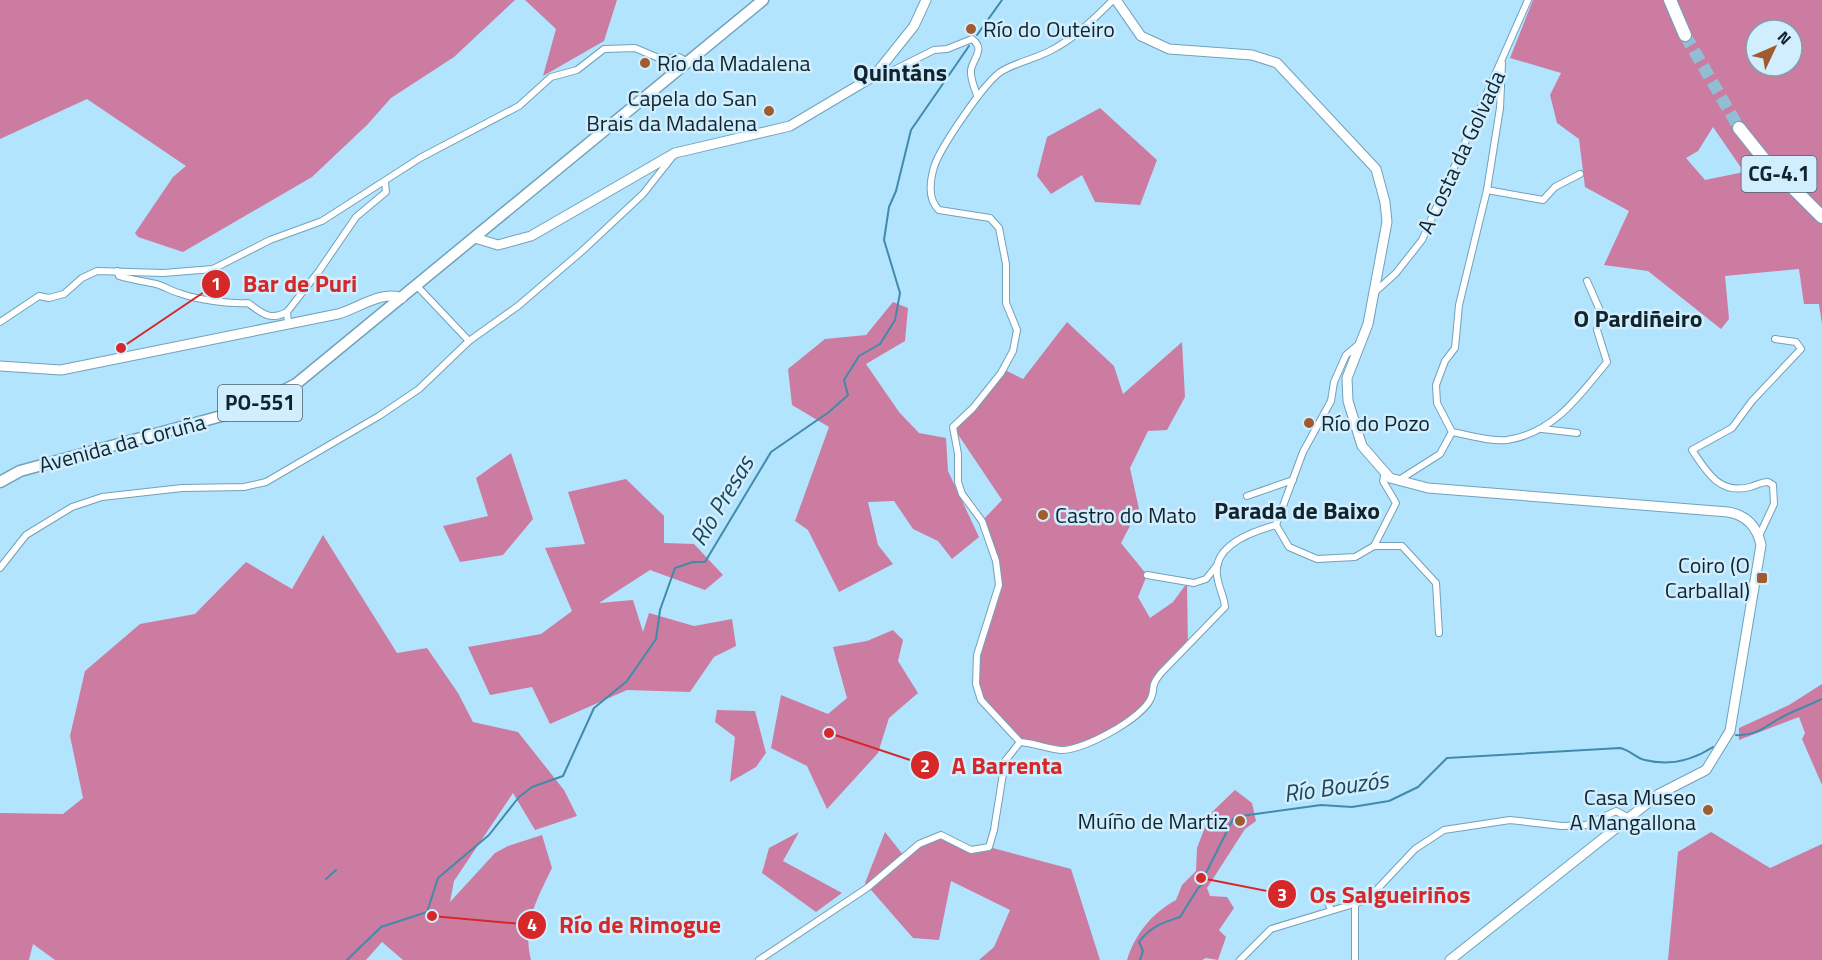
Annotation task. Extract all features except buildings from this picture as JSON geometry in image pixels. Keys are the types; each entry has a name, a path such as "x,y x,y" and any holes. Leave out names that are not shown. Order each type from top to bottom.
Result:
{"highway":[{"path":"1670,0 1685,34"},
{"name":"CG-4.1","path":"1739,128 1763,158 1822,218"}],"main road":[{"name":"PO-551","path":"475,238 686,61 763,0"},
{"name":"Avenida da Coruña","path":"0,482 20,471 248,409 296,384 398,296 416,285 475,238"}],"street":[{"path":"874,76 914,26 926,0"},
{"path":"1218,564 1217,575 1225,607 1161,673 1152,684 1151,698 1140,710 1107,735 1084,747 1061,750 1020,742 981,700 976,684 976,656 999,585 996,561 979,513 962,494 958,482 958,454 953,427 973,408 1001,373 1013,351 1017,330 1006,303 1006,264 999,228 990,218 939,210 931,198 931,182 935,165 977,94 1002,71 1057,48 1115,0 1141,36 1169,49 1252,55 1277,63 1376,169 1385,202 1387,222 1368,324 1347,378 1348,400 1362,446 1390,478 1428,488 1728,512 1744,517 1759,536 1761,545 1730,731 1706,770 1659,794 1450,960"},
{"name":"A Costa da Golvada","path":"1375,292 1396,273 1422,240 1503,63 1528,0"},
{"path":"475,238 498,245 531,236 675,153 789,126 874,76 896,69 934,50 947,49 968,39 976,42 979,51 970,71 977,94"},
{"path":"0,322 39,296 49,298 63,294 82,278 98,271 163,273 213,269 270,240 322,221 420,158 519,106 551,77 578,70 604,50 635,48 661,59 679,57 686,61"},
{"path":"1452,432 1437,403 1436,385 1445,361 1455,348 1459,305 1487,190 1500,108 1503,63"},
{"path":"0,568 26,535 72,507 102,497 182,488 244,487 266,482 379,416 420,389 469,341 518,306 581,252 643,194 675,153"},
{"path":"1487,190 1543,200 1555,187 1580,174"},
{"path":"117,271 119,276 157,284 180,294 224,300 231,304 248,303 267,317 277,317 287,312 320,272 356,217 386,192 385,182"},
{"path":"1452,432 1506,440 1542,429 1566,411 1607,362 1597,330 1601,313 1587,281"},
{"path":"416,285 469,341"},
{"path":"0,366 61,370 338,314 380,297 398,296"},
{"path":"369,302 385,308"},
{"path":"287,312 288,323"},
{"path":"1759,536 1774,504 1773,485 1768,482 1739,488 1720,486 1709,475 1692,450 1732,428 1752,401 1801,349 1796,342 1775,339"},
{"path":"1276,525 1303,452 1331,401 1334,382 1346,355 1359,344"},
{"path":"1542,429 1577,434"},
{"path":"1398,480 1440,454 1452,432"},
{"path":"1374,546 1396,503 1383,481 1385,472"},
{"path":"1247,496 1293,480"},
{"path":"1276,525 1289,547 1317,559 1355,557 1374,546 1402,546 1437,583 1439,633"},
{"path":"1147,576 1194,583 1206,579 1230,546 1243,536 1276,525"},
{"path":"759,960 867,888 918,844 941,835 971,850 989,847 1005,762 1020,742"},
{"path":"1240,960 1271,929 1367,900 1415,849 1444,830 1510,820 1562,826 1586,825 1617,812 1629,818"},
{"path":"1325,895 1330,910"},
{"path":"1355,904 1355,960"}],"shaded area":[{"path":"0,0 515,0 454,57 391,98 367,125 312,177 183,252 138,237 135,233 173,177 186,166 87,99 0,139"},
{"path":"525,0 617,0 604,41 543,76 556,29"},
{"path":"1533,0 1822,0 1822,324 1819,304 1804,304 1799,269 1725,276 1729,319 1721,329 1648,271 1604,265 1629,211 1585,187 1579,139 1557,123 1550,95 1561,73 1510,58","holes":["1713,127 1744,172 1705,180 1686,158 1698,151"]},
{"path":"1100,108 1157,160 1140,205 1095,202 1082,175 1051,194 1037,176 1047,137"},
{"path":"893,302 908,308 905,341 866,364 899,412 919,433 946,438 948,471 979,537 952,559 938,541 913,529 894,501 868,502 878,545 893,564 839,592 808,530 795,521 829,427 792,405 788,369 825,339 866,335"},
{"path":"1067,322 1114,366 1123,394 1182,342 1185,397 1167,430 1148,431 1130,468 1139,509 1121,543 1147,575 1138,597 1150,618 1173,602 1187,583 1188,647 1161,673 1151,698 1140,710 1107,735 1061,750 1020,742 981,700 975,670 999,585 996,561 982,521 1002,500 953,427 1003,369 1023,379"},
{"path":"511,453 533,519 503,555 460,562 443,526 488,516 476,478"},
{"path":"626,479 664,516 664,543 694,544 723,575 705,590 650,570 599,603 633,600 643,632 649,613 694,626 732,619 736,646 714,657 690,692 627,690 550,724 532,687 490,695 468,647 541,634 572,611 545,548 585,544 568,492"},
{"path":"323,535 397,653 427,648 458,693 473,722 518,732 564,790 577,816 535,830 513,793 454,881 450,902 495,853 508,846 542,835 552,868 532,912 528,935 531,960 403,960 382,942 366,960 55,960 33,944 29,960 0,960 0,813 63,814 83,798 70,736 85,671 140,624 195,614 246,562 292,589"},
{"path":"893,630 903,640 898,661 918,693 889,718 878,753 827,809 807,766 771,748 781,695 828,714 847,698 833,647 867,641"},
{"path":"1822,684 1822,785 1802,739 1805,733 1799,717 1739,740 1739,728 1789,705"},
{"path":"717,710 755,711 766,753 756,767 730,782 735,737 715,722"},
{"path":"1235,790 1252,803 1256,821 1245,829 1207,888 1210,896 1227,897 1234,908 1219,930 1226,937 1218,960 1206,958 1202,960 1127,960 1130,950 1146,925 1159,911 1176,900 1182,885 1196,871 1197,848 1210,814"},
{"path":"799,832 783,861 842,893 816,912 762,873 769,848"},
{"path":"885,832 904,856 919,844 941,835 971,850 989,847 1071,869 1100,960 979,960 994,947 1010,910 951,881 939,940 913,938 865,883"},
{"path":"1711,832 1770,868 1822,844 1822,960 1668,960 1678,852"}],"waterway":[{"name":"Río Presas","path":"977,35 1002,0"},
{"name":"Río Presas","path":"347,960 381,927 427,912 438,878 489,835 519,797 532,787 563,776 594,708 627,681 656,639 660,610 675,568 693,562 705,562 771,452 829,412 848,395 844,380 859,356 880,344 895,320 900,293 884,240 889,207 896,191 911,130 969,46"},
{"name":"Río Bouzós","path":"1736,735 1757,732 1786,715 1822,699"},
{"name":"Río Bouzós","path":"1140,960 1143,951 1139,942 1152,929 1180,917 1198,888 1203,884 1203,879 1233,819 1241,816 1321,805 1352,807 1389,801 1418,787 1447,758 1620,748 1642,759 1672,762 1681,761 1713,747"},
{"path":"326,879 336,870"}],"tunnel":[{"path":"1685,35 1739,128"}],"place":[{"name":"Río do Outeiro","path":"971,29"},
{"name":"Río da Madalena","path":"645,63"},
{"name":"Capela do San Brais da Madalena","path":"769,111"},
{"name":"Bar de Puri","path":"121,348"},
{"name":"Río do Pozo","path":"1309,423"},
{"name":"Castro do Mato","path":"1043,515"},
{"name":"Coiro (O Carballal)","path":"1762,578"},
{"name":"A Barrenta","path":"829,733"},
{"name":"Casa Museo A Mangallona","path":"1708,810"},
{"name":"Muíño de Martiz","path":"1240,821"},
{"name":"Os Salgueiriños","path":"1201,878"},
{"name":"Río de Rimogue","path":"432,916"}],"district":[{"name":"Quintáns","path":"900,73"},
{"name":"O Pardiñeiro","path":"1638,319"},
{"name":"Parada de Baixo","path":"1297,511"}]}
